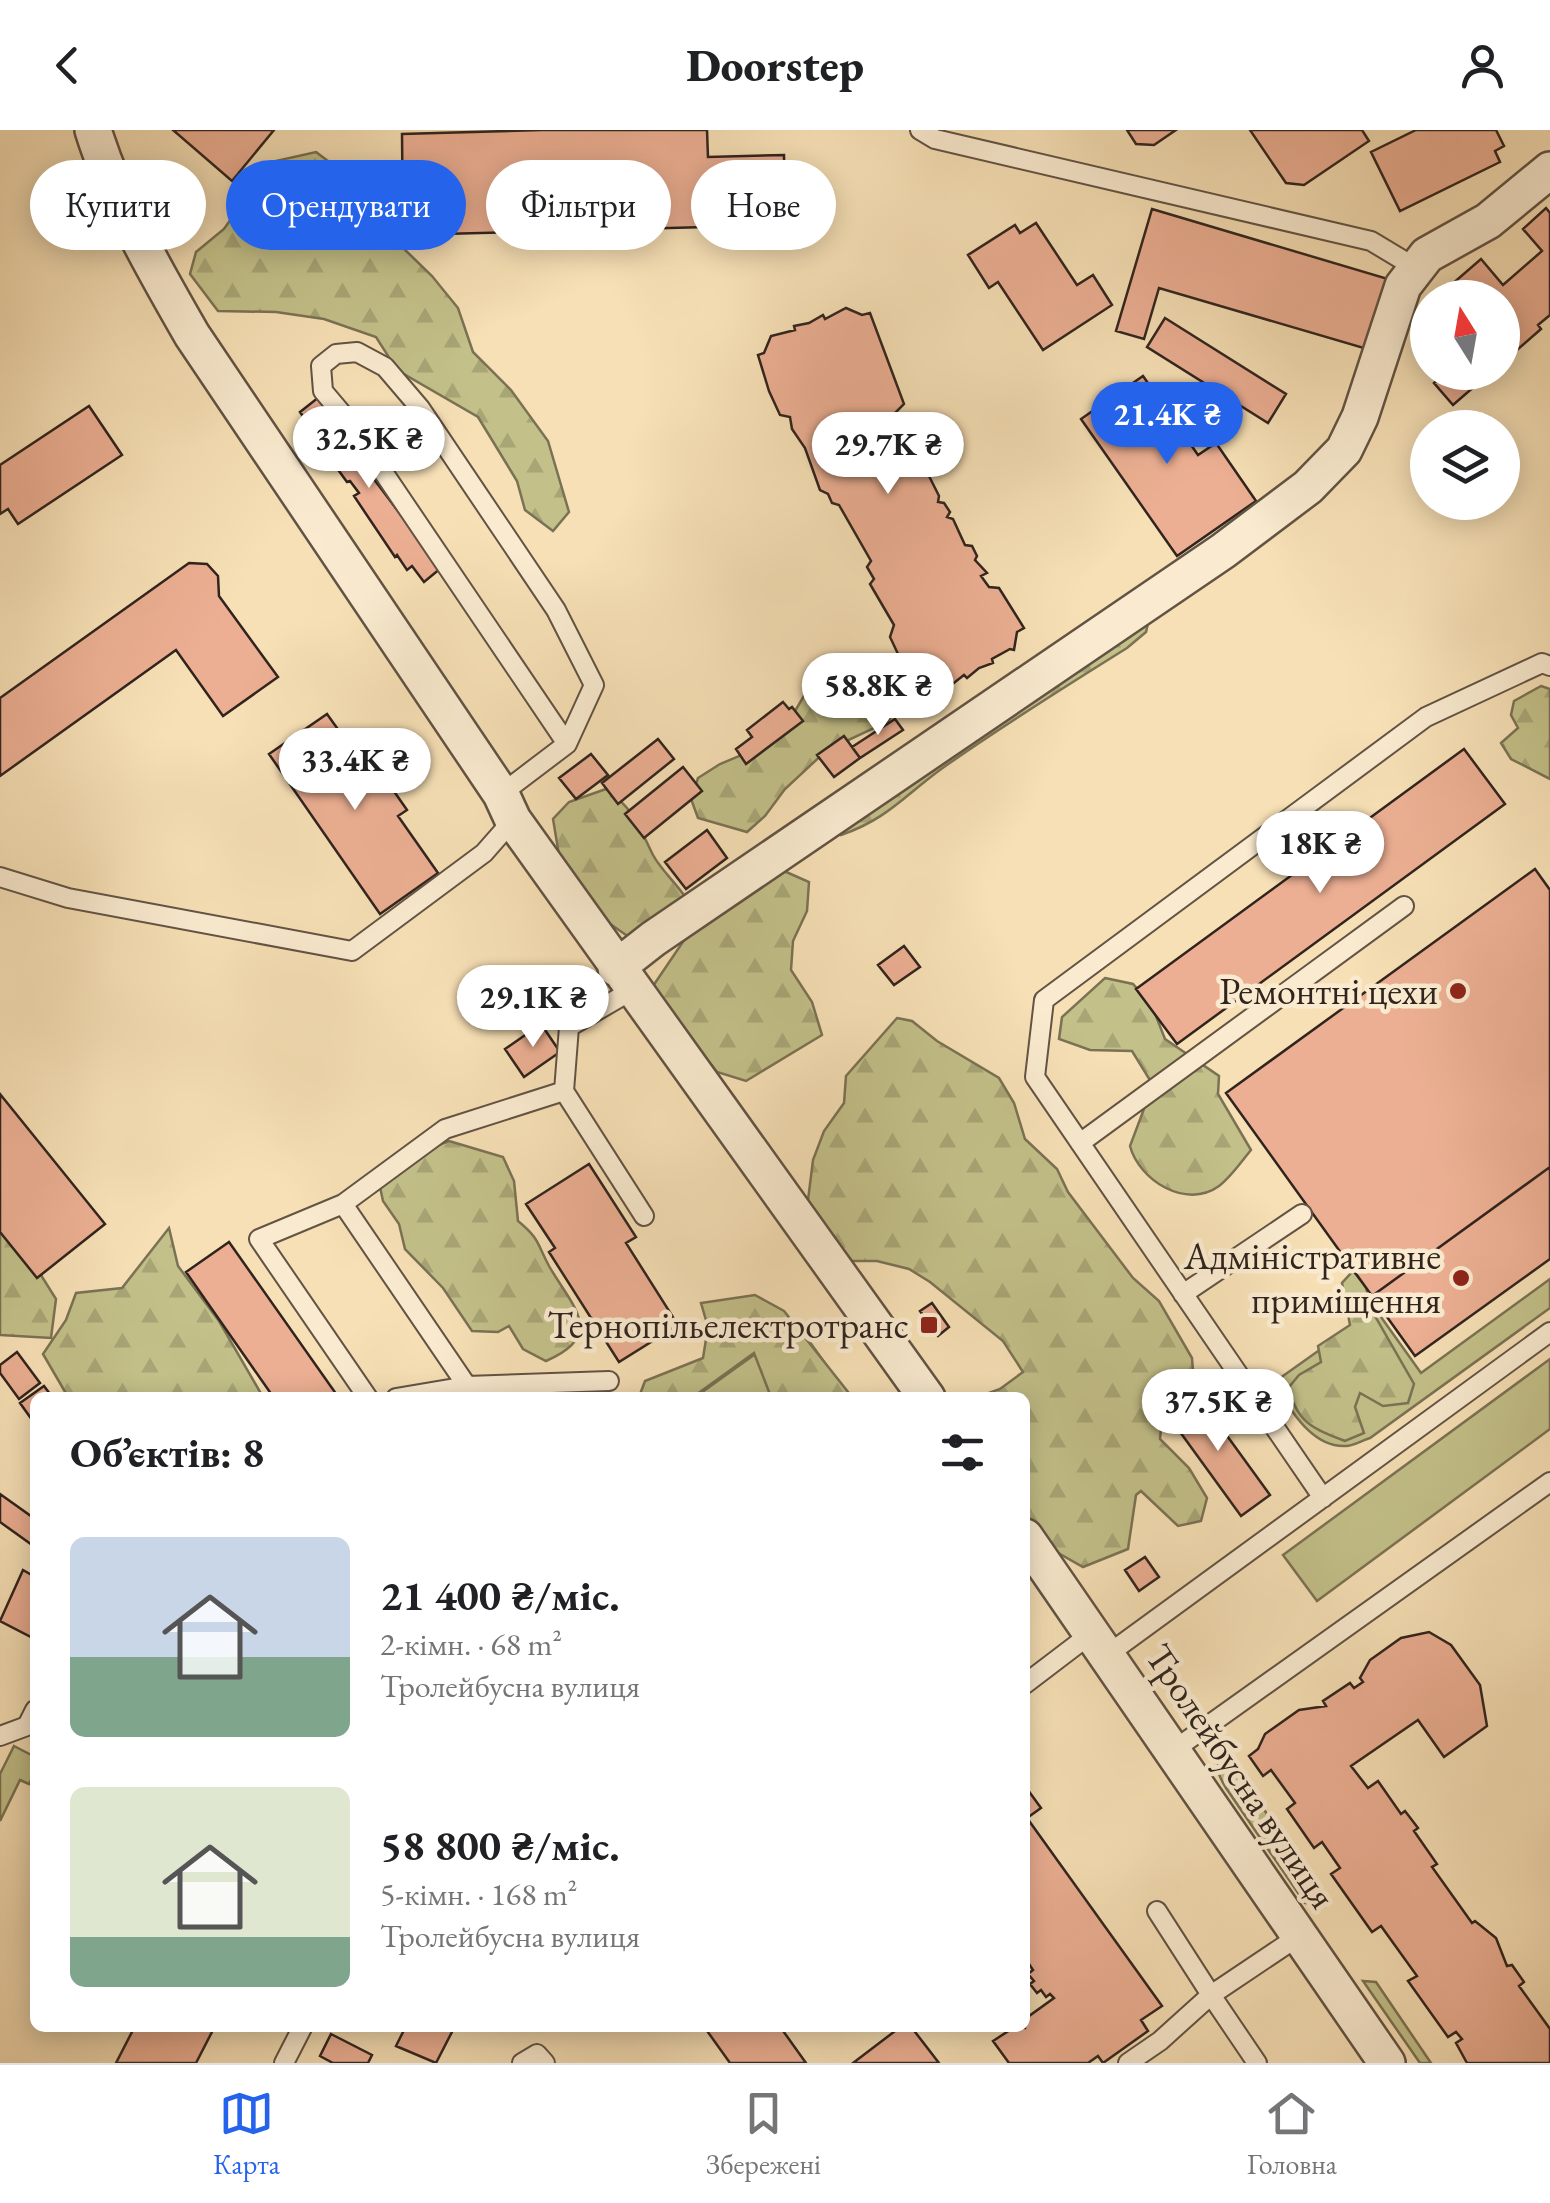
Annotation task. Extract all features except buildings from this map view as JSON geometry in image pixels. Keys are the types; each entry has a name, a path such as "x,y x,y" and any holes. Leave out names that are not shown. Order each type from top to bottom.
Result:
{"street":[{"path":"92,130 107,174 192,335 625,978 924,1392"},
{"path":"625,978 713,897 1224,551 1308,487 1344,450 1360,417 1403,286 1416,268 1427,254 1488,222 1550,170"},
{"name":"Тролейбусна вулиця","path":"1030,1543 1387,2063"}],"lane":[{"path":"920,130 935,139 1371,241 1416,268"},
{"path":"0,877 68,898 352,951 484,853 507,807 568,744 594,684 556,610 420,408 386,367 358,352 336,354 322,366 323,391 350,423 568,744"},
{"path":"1322,1498 1035,1077 1044,1000 1426,716 1542,663 1550,666"},
{"path":"1080,1143 1404,906"},
{"path":"625,978 569,1027 564,1091 644,1216"},
{"path":"364,1392 259,1239 342,1204 446,1128 564,1091"},
{"path":"342,1204 467,1386"},
{"path":"1183,1294 1302,1214"},
{"path":"1030,1681 1100,1644 1322,1498 1550,1332"},
{"path":"432,1392 467,1386 609,1382"},
{"path":"1172,1752 1550,1482"},
{"path":"0,1736 30,1725"},
{"path":"1157,1912 1258,2063"},
{"path":"1128,2063 1160,2041 1211,1995 1299,1936"},
{"path":"284,2063 300,2032"},
{"path":"522,2063 537,2054 545,2063"}],"green space":[{"path":"316,152 327,160 280,160"},
{"path":"226,226 226,250 405,250 458,308 473,352 511,390 548,441 569,512 553,531 525,510 517,481 478,417 397,370 376,337 324,319 276,312 218,311 190,274 196,252 206,250 206,244"},
{"path":"1150,615 1146,632 1127,648 967,751 884,814 841,835 829,821"},
{"path":"883,660 895,680 901,705 887,722 827,750 747,832 698,818 691,799 698,778 749,752 791,718 805,694 836,668"},
{"path":"1541,686 1550,689 1550,779 1511,759 1501,743 1518,728 1511,715 1514,701"},
{"path":"606,789 629,811 656,861 688,901 629,937 603,919 559,855 553,819 569,802"},
{"path":"784,871 809,882 807,911 793,941 791,970 812,1002 822,1035 746,1081 717,1072 651,989 695,924 725,911 741,890"},
{"path":"1105,978 1133,984 1152,1006 1165,1039 1219,1076 1218,1094 1251,1150 1232,1174 1206,1193 1192,1195 1166,1188 1153,1180 1135,1158 1130,1146 1153,1085 1132,1051 1090,1050 1059,1039 1062,1017"},
{"path":"897,1018 912,1021 937,1041 999,1078 1014,1103 1025,1139 1057,1169 1068,1192 1133,1278 1159,1301 1192,1358 1195,1396 1162,1419 1160,1439 1189,1468 1207,1498 1201,1521 1178,1526 1141,1491 1136,1495 1128,1549 1083,1567 1053,1550 1030,1528 1030,1392 992,1392 1023,1372 1003,1341 909,1269 877,1261 851,1261 824,1241 807,1208 813,1160 824,1131 844,1103 846,1076"},
{"path":"449,1141 503,1157 514,1181 518,1221 534,1237 574,1307 580,1330 575,1341 546,1361 523,1349 509,1326 498,1332 472,1331 443,1288 405,1249 399,1224 383,1201 380,1187 436,1146"},
{"path":"0,1222 24,1248 56,1299 51,1338 0,1335"},
{"path":"169,1228 178,1266 219,1321 260,1392 65,1392 43,1354 66,1320 76,1293 122,1288"},
{"path":"1353,1271 1366,1287 1371,1309 1414,1384 1408,1403 1383,1406 1360,1393 1355,1407 1364,1433 1345,1441 1308,1423 1296,1409 1289,1387 1299,1375 1321,1362 1318,1346 1350,1325 1342,1283"},
{"path":"1550,1279 1550,1308 1370,1438 1355,1444 1334,1445 1312,1434 1273,1383 1376,1310 1421,1373"},
{"path":"755,1295 784,1311 848,1392 769,1392 754,1353 700,1392 641,1392 645,1381 703,1358 708,1327 701,1303"},
{"path":"797,1324 845,1392 702,1392"},
{"path":"1550,1359 1550,1429 1317,1601 1283,1555"},
{"path":"14,1746 30,1754 30,1782 20,1780 0,1821 0,1774"},
{"path":"1221,1754 1263,1808 1318,1891 1321,1903 1305,1903 1226,1788 1218,1771"},
{"path":"1363,1981 1376,1982 1431,2063 1420,2063"}],"place":[{"name":"Ремонтні цехи","path":"1458,991"},
{"name":"Адміністративне приміщення","path":"1461,1278"},
{"name":"Тернопільелектротранс","path":"929,1325"}]}
